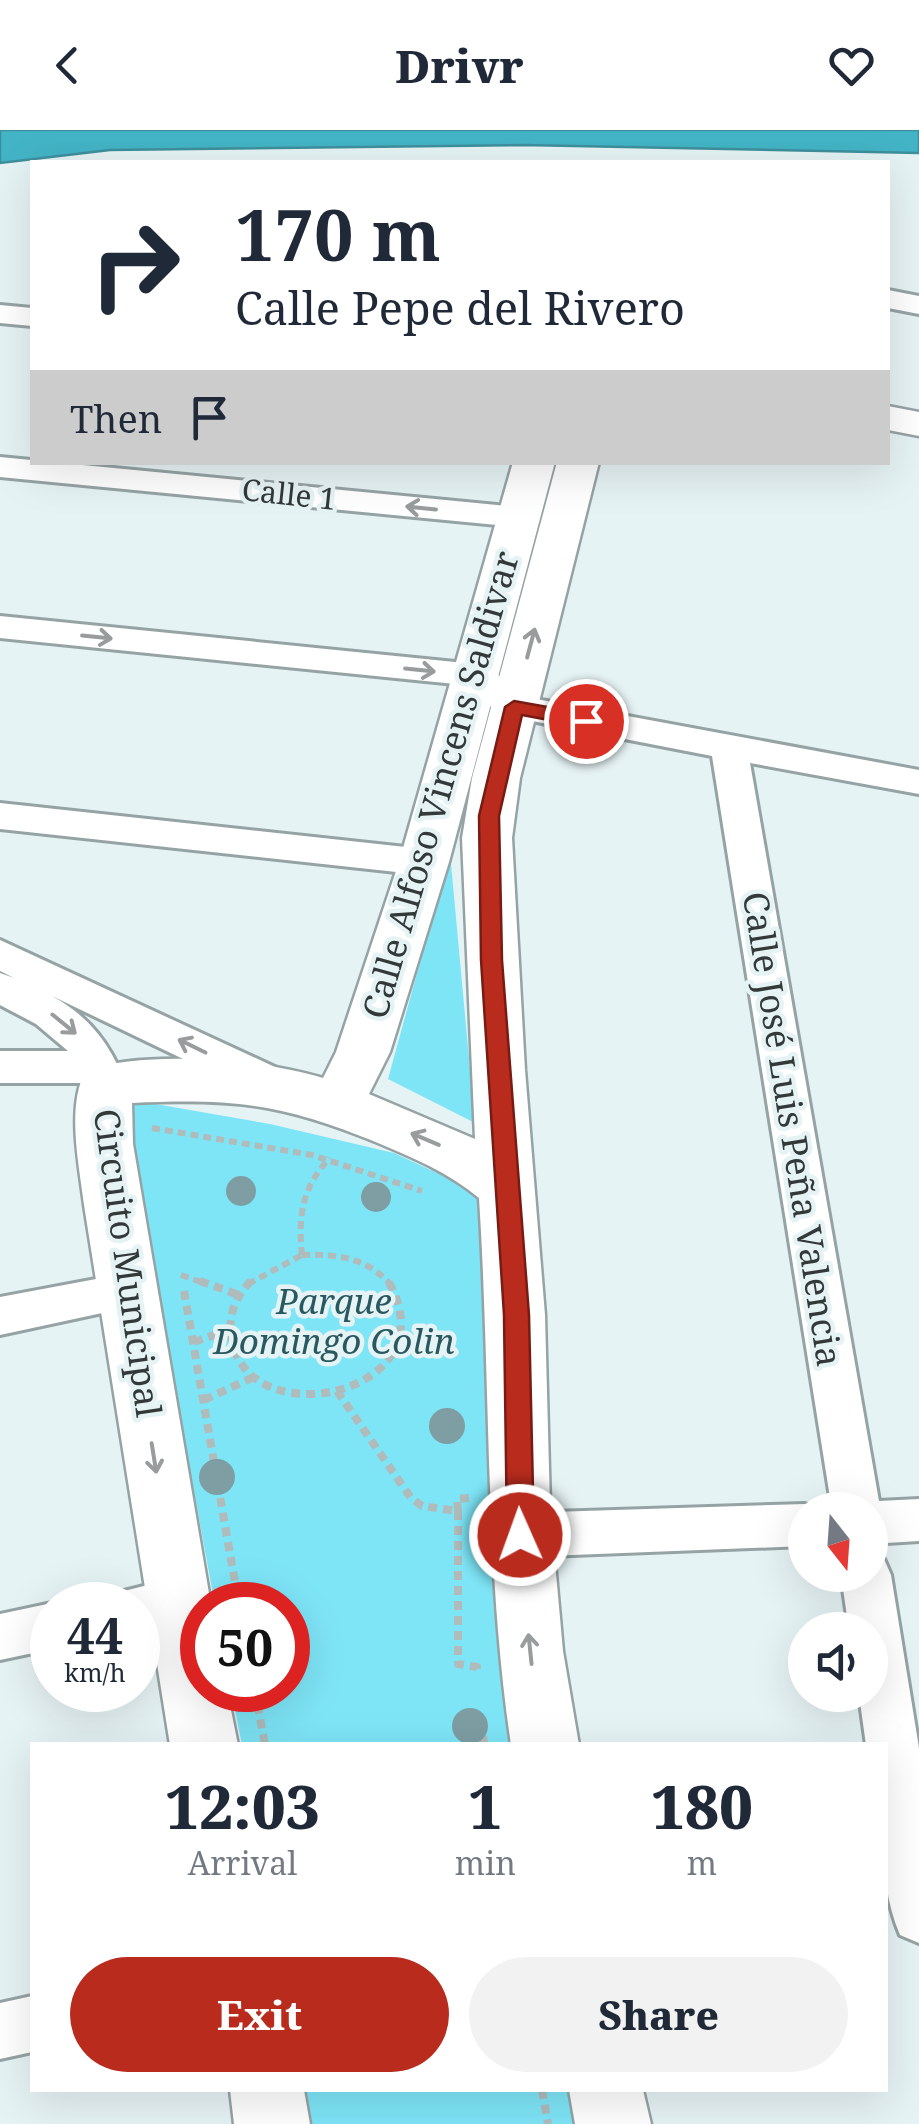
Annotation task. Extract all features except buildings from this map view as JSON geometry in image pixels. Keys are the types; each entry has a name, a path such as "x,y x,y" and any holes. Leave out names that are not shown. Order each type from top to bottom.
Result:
{"main road":[{"path":"890,418 919,424"},
{"name":"Calle Alfoso Vincens Saldivar","path":"337,1103 363,1052 424,862 533,465"},
{"path":"545,1742 530,1650 500,1516 516,1315 487,838 496,778 577,465"},
{"name":"Circuito Municipal","path":"157,1582 154,1283 103,1120 102,1076 280,1088 337,1103 439,1145 490,1174 507,1190"},
{"name":"Circuito Municipal","path":"160,1613 203,1742"},
{"path":"267,2092 272,2124"},
{"path":"606,2092 613,2124"}],"street":[{"path":"890,299 919,305"},
{"path":"0,314 30,317"},
{"name":"Calle 1","path":"0,467 518,518"},
{"path":"0,626 475,676 514,707 729,749 918,779"},
{"name":"Calle José Luis Peña Valencia","path":"729,749 853,1492"},
{"path":"0,816 424,862"},
{"path":"0,954 280,1088"},
{"path":"0,988 69,1022 102,1076"},
{"name":"Circuito Municipal","path":"0,1067 102,1076"},
{"path":"0,1316 154,1283"},
{"path":"500,1516 788,1525"},
{"path":"888,1522 919,1520"},
{"path":"869,1592 919,1916"},
{"path":"0,1637 30,1631"},
{"path":"0,2032 30,2024"}],"path":[{"path":"302,1255 298,1215 302,1194 327,1160 386,1123"},
{"path":"155,1145 152,1128 327,1160 427,1193"},
{"path":"326,1253 360,1259 390,1281 398,1298 398,1340 384,1365 362,1381 337,1391 295,1394 254,1377 242,1363 229,1330 238,1295 250,1282 302,1255 326,1253"},
{"path":"154,1283 178,1256"},
{"path":"154,1283 238,1295"},
{"path":"154,1283 194,1342 236,1582"},
{"path":"194,1342 229,1330"},
{"path":"204,1400 254,1377"},
{"path":"337,1391 411,1498 422,1506 458,1511"},
{"path":"478,1687 476,1667 458,1664 457,1499 500,1516"},
{"path":"480,1706 484,1742"},
{"path":"259,1712 264,1742"},
{"path":"542,2092 548,2124"}],"green space":[{"path":"450,853 475,1123 388,1079"},
{"name":"Parque Domingo Colin","path":"121,1098 270,1124 394,1153 485,1195 535,1742 241,1742 235,1712 310,1712 310,1582 211,1582"},
{"path":"306,2092 601,2092 608,2124 312,2124"}],"shaded area":[{"path":"0,130 919,130 919,153 523,145 110,150 0,163"}],"route":[{"path":"520,1535 516,1315 491,960 487,838 496,778 514,707 586,721"}]}
